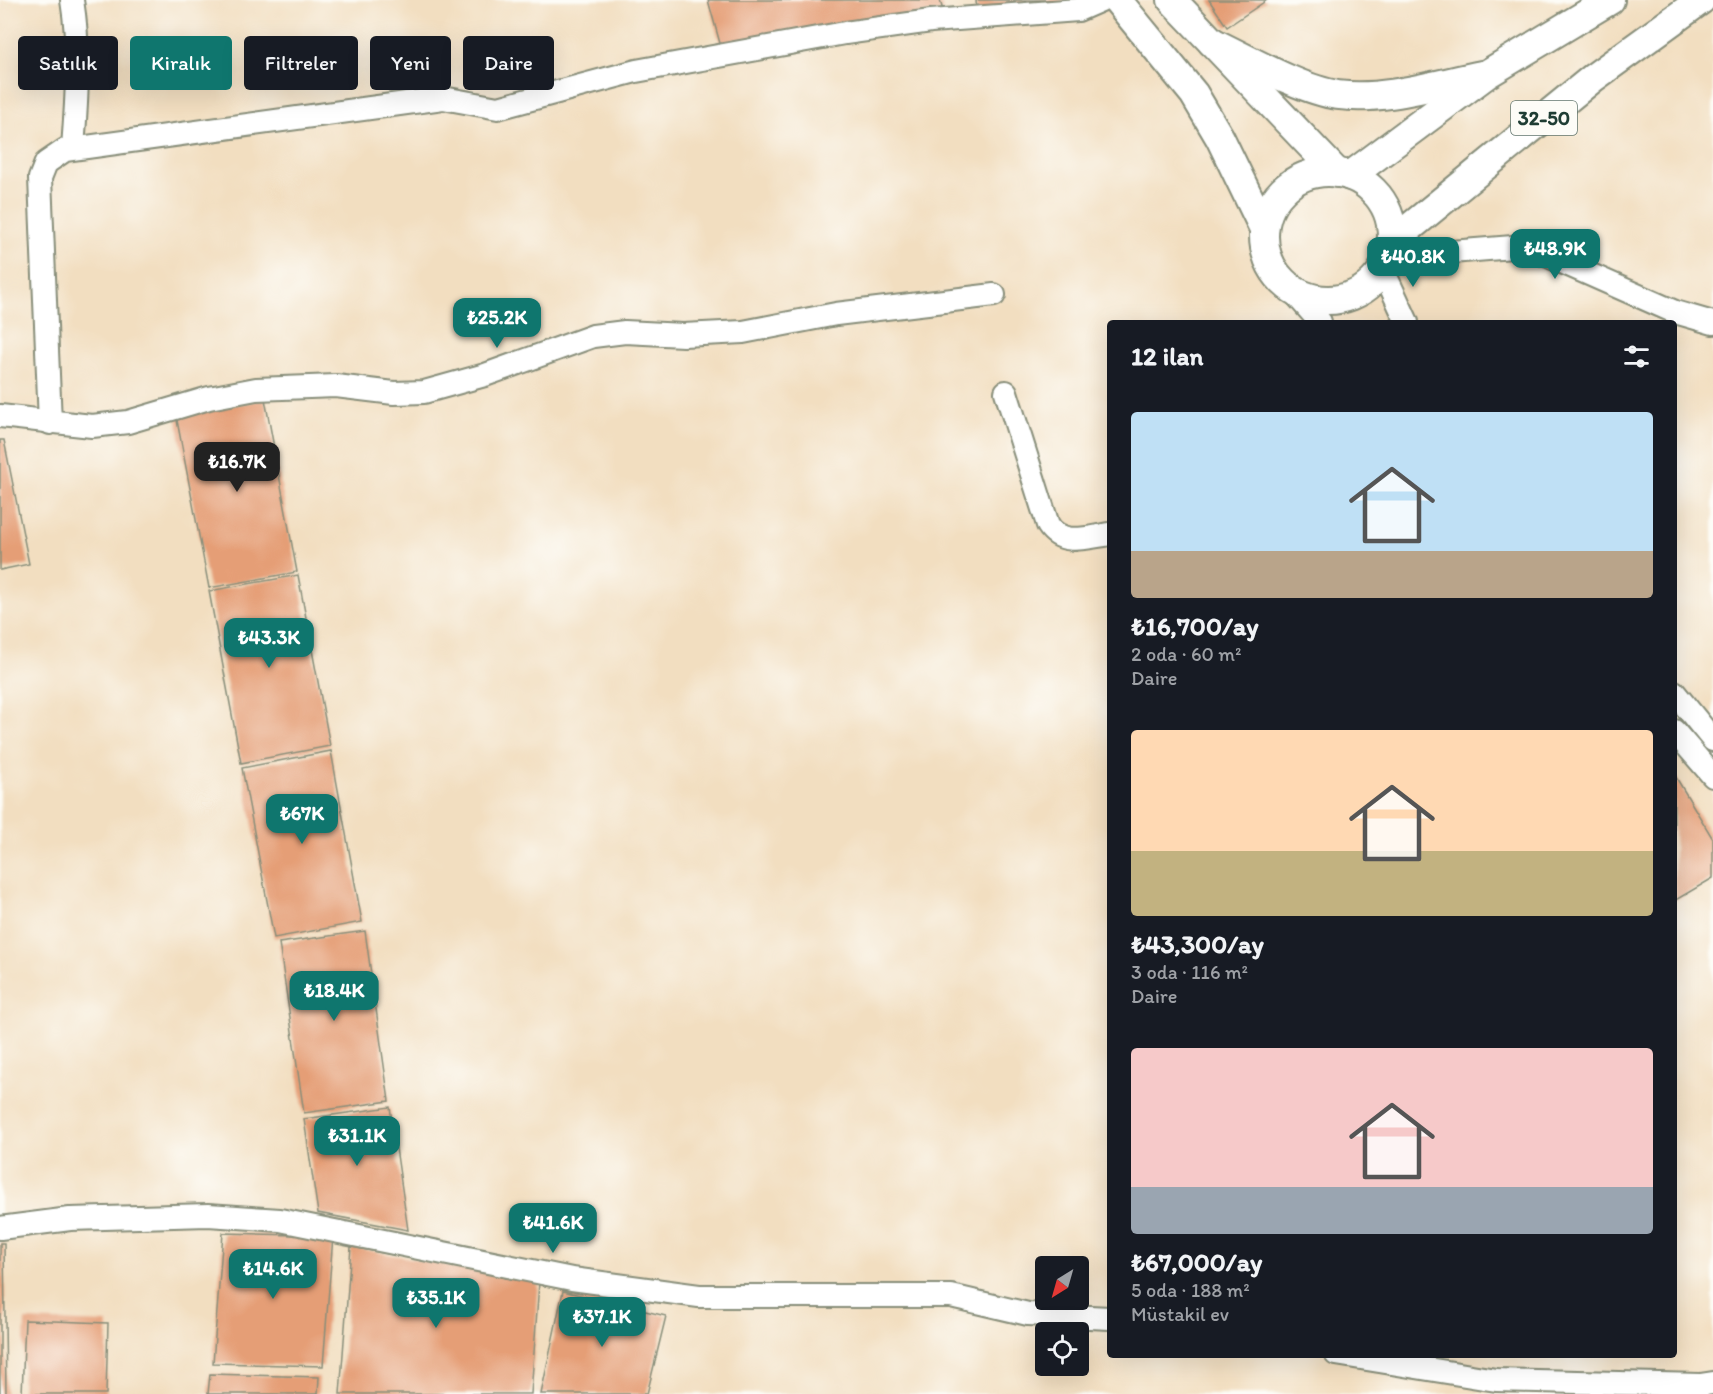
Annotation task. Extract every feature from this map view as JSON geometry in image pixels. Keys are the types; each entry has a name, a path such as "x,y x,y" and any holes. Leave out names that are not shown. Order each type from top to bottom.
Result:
{"main road":[{"path":"1117,0 1194,94 1220,138 1264,229"},
{"path":"1172,0 1343,174 1373,191 1382,202 1392,228 1388,256 1372,284 1357,294 1341,299 1315,299 1291,289 1278,277 1269,262 1264,246 1264,229 1268,212 1276,197 1288,185 1303,177 1320,172 1343,174 1487,74 1610,0"},
{"name":"32-50","path":"1388,256 1593,78 1701,0"},
{"path":"1212,42 1298,82 1336,95 1378,96 1487,74"}],"street":[{"path":"72,0 76,27 78,88 73,147"},
{"path":"50,423 40,178 49,160 73,147 211,131 380,105 443,98 498,108 597,80 676,62 888,26 1078,10 1101,0"},
{"path":"1406,320 1388,256 1513,247 1537,251 1675,312 1713,323"},
{"path":"1291,289 1318,320"},
{"path":"0,416 92,426 129,422 209,398 282,387 336,386 394,393 424,392 485,375 578,340 609,333 683,335 743,332 836,314 994,295"},
{"path":"1006,392 1047,525 1052,532 1063,539 1107,534"},
{"path":"1677,696 1713,740"},
{"path":"1677,734 1713,776"},
{"path":"0,1228 70,1219 208,1215 280,1220 572,1278 699,1296 951,1296 1028,1314 1107,1318"},
{"path":"1361,1358 1496,1380 1700,1386 1713,1383"}],"building":[{"path":"708,0 940,0 943,11 721,47"},
{"path":"976,0 1081,0 977,14"},
{"path":"1209,0 1267,0 1227,27"},
{"path":"265,399 297,572 209,588 176,415"},
{"path":"0,440 4,440 29,564 0,570"},
{"path":"298,575 330,746 241,763 209,591"},
{"path":"331,751 362,922 274,938 242,768"},
{"path":"1677,779 1713,839 1713,878 1677,899"},
{"path":"365,931 389,1101 304,1113 279,943"},
{"path":"390,1107 408,1230 318,1213 304,1119"},
{"path":"223,1233 333,1236 323,1366 213,1363"},
{"path":"0,1243 4,1243 6,1394 0,1394"},
{"path":"351,1247 539,1282 531,1394 340,1394"},
{"path":"563,1291 666,1316 647,1394 541,1394"},
{"path":"25,1320 108,1323 106,1394 22,1394"},
{"path":"210,1374 319,1377 318,1394 208,1394"}]}
